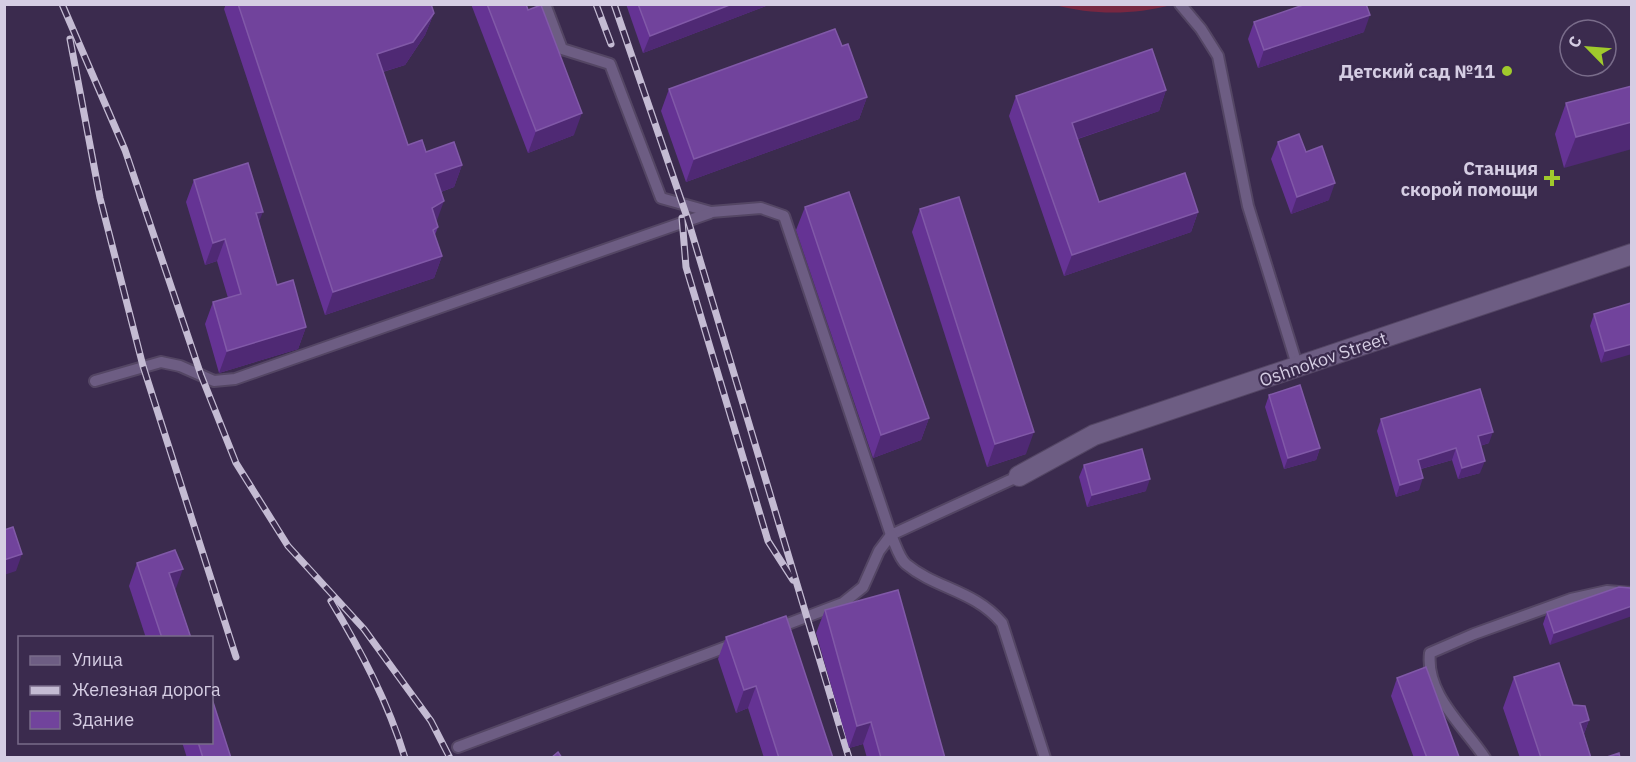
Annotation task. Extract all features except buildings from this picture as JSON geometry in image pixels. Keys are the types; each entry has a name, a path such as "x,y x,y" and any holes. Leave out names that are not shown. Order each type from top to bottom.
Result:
{"street":[{"name":"Oshnokov Street","path":"1019,476 1094,435 1632,254"}],"lane":[{"path":"545,4 562,49 610,64 661,198 711,212"},
{"path":"1179,4 1201,29 1218,56 1248,206 1298,368"},
{"path":"94,381 161,362 180,366 214,381 235,379 711,212 761,208 784,216 891,535 905,563 990,608 1002,623 1045,758"},
{"path":"764,633 843,603 862,587 879,551 891,535 1019,476"},
{"path":"1485,758 1435,689 1428,670 1430,653 1474,634 1571,599 1607,591 1632,593"},
{"path":"458,747 742,641"}],"shaded area":[{"path":"1055,5 1171,5 1142,11 1098,12"}],"railway":[{"path":"62,4 125,150 201,375 236,463 288,546 364,629 431,721 450,758"},
{"path":"596,4 611,44"},
{"path":"614,4 688,220 849,758"},
{"path":"70,39 100,198 143,366 236,657"},
{"path":"682,218 686,267 768,541 793,580"},
{"path":"331,601 373,677 405,758"}],"place":[{"name":"Детский сад №11","path":"1507,71"},
{"name":"Станция скорой помощи","path":"1552,178"}]}
